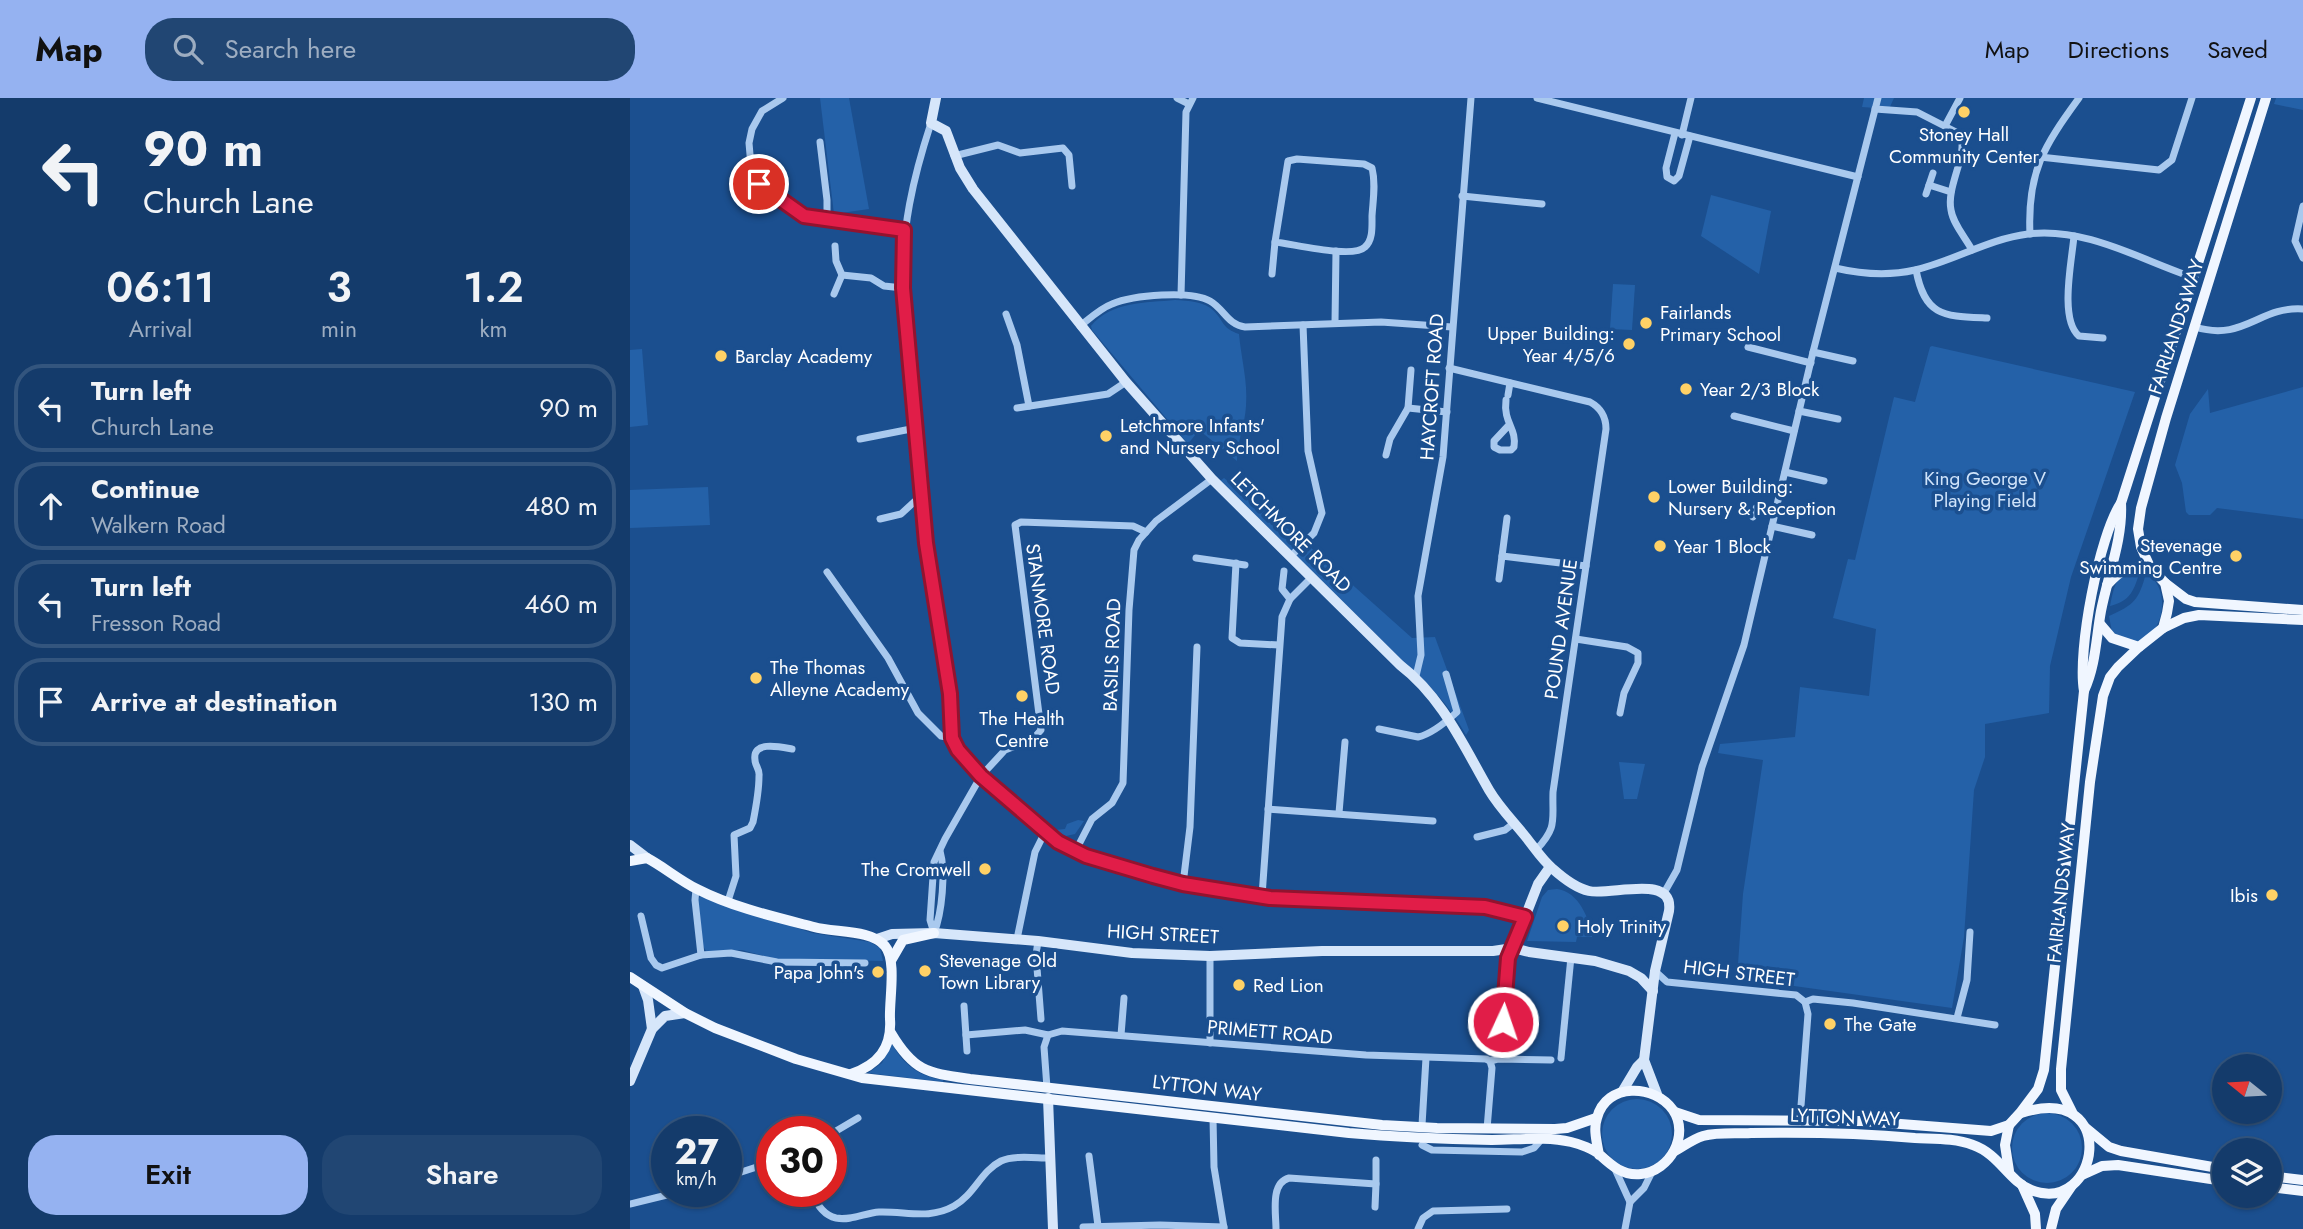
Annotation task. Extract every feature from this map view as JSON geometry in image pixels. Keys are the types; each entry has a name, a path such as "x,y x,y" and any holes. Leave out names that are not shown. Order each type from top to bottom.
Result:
{"main road":[{"name":"FAIRLANDS WAY","path":"2020,1113 2038,1089 2044,1070 2084,691 2081,673 2091,603 2111,518 2121,503 2250,98"},
{"name":"FAIRLANDS WAY","path":"2266,98 2166,418 2141,508 2138,529 2141,547 2150,567 2186,599 2195,602 2303,610"},
{"name":"FAIRLANDS WAY","path":"2084,691 2091,676 2122,520 2121,503"},
{"path":"2107,585 2123,569 2131,566 2150,567"},
{"path":"2164,628 2169,601 2165,583"},
{"name":"FAIRLANDS WAY","path":"2072,1112 2061,1090 2070,963 2097,731 2103,695 2110,677 2139,647 2164,628 2184,618 2206,615 2303,620"},
{"path":"2101,624 2112,638 2139,647"},
{"path":"630,861 647,858"},
{"name":"HIGH STREET","path":"647,858 696,889 728,901 813,927 877,939"},
{"path":"892,959 903,940 934,933"},
{"path":"851,1074 873,1064 884,1054 891,1033 892,959 877,939"},
{"name":"LYTTON WAY","path":"630,976 685,1013 715,1028 796,1059 862,1078 1369,1124 1487,1129 1567,1128 1597,1118"},
{"name":"LYTTON WAY","path":"891,1033 907,1058 929,1072 1213,1118 1418,1139 1572,1142 1600,1155 1615,1169"},
{"path":"1600,1155 1596,1134 1597,1118 1606,1102 1622,1092 1636,1090 1657,1094 1675,1112 1678,1135 1675,1151"},
{"path":"2009,1171 2005,1145 2008,1125 2020,1113 2047,1107 2072,1112 2109,1147 2212,1167"},
{"name":"LYTTON WAY","path":"1675,1112 1699,1120 1800,1119 1904,1123 1983,1132 2008,1125"},
{"path":"2082,1175 2091,1150 2085,1127"},
{"name":"LYTTON WAY","path":"1651,1172 1664,1165 1675,1151 1694,1139 1712,1134 1811,1132 1971,1144 1987,1151 2022,1185"},
{"path":"2051,1229 2056,1209 2072,1184 2082,1175 2102,1167 2118,1165 2212,1179"},
{"path":"1615,1169 1638,1174 1651,1172"},
{"path":"2282,1177 2302,1178"},
{"path":"2022,1185 2042,1192 2053,1192 2072,1184"},
{"path":"2022,1185 2035,1213 2036,1229"},
{"path":"2282,1188 2303,1191"}],"street":[{"path":"763,98 768,106"},
{"path":"783,98 768,106 754,123 750,136 749,149 755,179 763,188 804,216 904,230"},
{"path":"936,98 914,176 904,230 903,288 922,500 936,614 950,694 952,738 958,750 981,776 1045,832 1075,852 1096,860 1183,884 1262,896 1323,902 1485,907 1525,917"},
{"path":"1177,98 1191,101 1185,140 1181,295"},
{"name":"HAYCROFT ROAD","path":"1416,676 1421,655 1418,596 1438,494 1447,412 1471,98"},
{"path":"1538,98 1858,177"},
{"path":"1682,135 1665,168 1667,177 1674,181 1679,176 1682,135 1691,98"},
{"path":"1657,1094 1644,1060 1655,971 1670,903 1664,893 1677,870 1702,767 1739,662 1813,352 1878,98"},
{"path":"1945,126 1960,98"},
{"path":"2030,234 2029,202 2040,158 2079,98"},
{"path":"2040,158 2159,170 2172,160 2192,98"},
{"path":"1875,109 1912,111 1956,131 1963,141 1950,203 1953,219 1972,250"},
{"name":"LETCHMORE ROAD","path":"931,123 946,131 954,156 980,199 1126,382 1212,479 1393,658 1416,676 1450,719 1490,792 1550,867 1576,886 1588,891 1612,892 1653,888 1664,893"},
{"path":"820,142 827,219"},
{"path":"954,156 998,145 1020,153 1063,148 1069,155 1072,186"},
{"path":"1272,274 1275,242 1288,161 1297,159 1364,164 1373,168 1375,179 1371,240 1365,248 1356,253 1275,242"},
{"path":"1926,194 1933,173"},
{"path":"1929,185 1951,192"},
{"path":"1462,196 1542,204"},
{"path":"2303,205 2295,241 2303,258"},
{"path":"1835,268 1878,274 1916,270 2010,237 2030,234 2074,236 2111,245 2192,277"},
{"path":"2074,236 2069,281 2070,322 2079,336 2103,338"},
{"path":"834,294 842,275 836,261 835,246"},
{"path":"1335,323 1336,251"},
{"path":"1916,270 1919,290 1930,307 1966,317 1987,318"},
{"path":"842,275 872,278 884,286 903,288"},
{"path":"1080,326 1113,303 1130,299 1194,295 1210,301 1239,326 1395,322 1452,327"},
{"path":"2195,327 2214,332 2232,331 2288,308 2303,309"},
{"path":"1006,314 1017,345 1029,406"},
{"path":"1290,557 1314,533 1322,513 1308,451 1303,325"},
{"path":"1748,347 1811,363"},
{"path":"1813,352 1853,361"},
{"path":"1449,368 1510,383 1505,412 1508,425"},
{"path":"1386,455 1390,439 1408,408 1411,370"},
{"path":"1017,408 1108,394 1126,382"},
{"name":"POUND AVENUE","path":"1510,383 1593,404 1600,409 1606,429 1553,792 1554,824 1536,850"},
{"path":"1408,408 1447,412"},
{"path":"1799,411 1838,419"},
{"path":"1734,415 1794,431"},
{"path":"860,439 916,428"},
{"path":"1785,472 1824,481"},
{"name":"BASILS ROAD","path":"1075,852 1092,819 1112,803 1123,783 1132,560 1136,545 1146,532 1179,503 1212,479"},
{"path":"880,519 901,514 914,502 922,500"},
{"path":"1753,517 1756,508 1775,512"},
{"path":"1499,579 1507,518"},
{"name":"STANMORE ROAD","path":"981,776 1003,752 1033,739 1041,730 1016,525 1021,522 1124,526 1136,527 1146,532"},
{"path":"1772,526 1812,535"},
{"path":"1502,556 1586,566"},
{"path":"1196,558 1240,564 1232,638 1240,643 1279,645"},
{"path":"1284,570 1282,589 1290,599"},
{"path":"827,572 888,657 918,713 941,736 952,738"},
{"path":"1262,896 1282,617 1290,599 1311,578"},
{"path":"1576,639 1627,647 1638,653 1638,663 1624,693 1620,713"},
{"path":"1183,884 1190,827 1198,647"},
{"path":"1379,729 1423,736 1450,719 1457,712 1446,674"},
{"path":"1339,813 1345,742"},
{"path":"728,901 736,876 734,835 750,828 753,822 760,775 755,761 756,751 766,746 792,749"},
{"path":"934,933 939,920 943,861 940,851 981,776"},
{"path":"1268,809 1433,821"},
{"path":"1477,837 1505,830 1514,823"},
{"path":"1017,939 1035,852 1045,832"},
{"path":"630,845 647,858"},
{"path":"1515,1028 1504,1026 1503,1022 1508,958 1538,884 1550,867"},
{"path":"696,889 701,955"},
{"path":"641,916 650,958 656,965 665,968 701,955 737,953 776,962 865,963"},
{"path":"1958,1018 1967,980 1970,932"},
{"name":"HIGH STREET","path":"877,939 892,934 934,933 1038,941 1132,953 1210,956 1322,951 1493,951 1513,948 1595,961 1629,971 1641,978 1653,991 1667,982"},
{"path":"1038,941 1036,965 1041,1018"},
{"path":"1210,956 1210,1042"},
{"path":"1560,1058 1571,957"},
{"name":"HIGH STREET","path":"1655,971 1667,982 1796,995 1804,1002 1813,999 1853,1003 1995,1025"},
{"path":"643,986 652,1028"},
{"path":"1121,1035 1124,998"},
{"path":"1800,1119 1808,1014 1804,1002"},
{"path":"964,1006 967,1051"},
{"path":"630,1081 652,1028 665,1016 685,1013"},
{"name":"PRIMETT ROAD","path":"966,1035 1025,1030 1048,1035 1062,1031 1426,1058 1551,1060"},
{"path":"1048,1035 1044,1047 1052,1229"},
{"path":"1422,1125 1426,1058"},
{"path":"1622,1092 1644,1060"},
{"path":"1487,1129 1492,1068 1490,1061"},
{"path":"847,1125 858,1118"},
{"path":"1083,1227 1160,1225 1224,1228 1214,1167 1213,1118"},
{"path":"1422,1145 1432,1150 1522,1152 1534,1148 1541,1140"},
{"path":"1089,1156 1098,1226"},
{"path":"820,1207 835,1218 846,1219 876,1213 932,1214 965,1199 987,1171 1000,1162 1014,1158 1049,1158"},
{"path":"1375,1207 1376,1160"},
{"path":"1615,1169 1629,1202 1625,1229"},
{"path":"1629,1202 1644,1188 1651,1172"},
{"path":"1276,1229 1277,1188 1283,1179 1376,1184"},
{"path":"630,1205 651,1199"},
{"path":"1418,1229 1426,1215 1433,1211 1507,1209"}],"green space":[{"path":"820,98 849,98 869,209 834,214"},
{"path":"1864,98 1894,98 1889,109 1862,107"},
{"path":"2276,98 2303,98 2303,110 2274,104"},
{"path":"1711,195 1771,211 1759,274 1701,236"},
{"path":"1613,284 1635,285 1632,330 1610,329"},
{"path":"1175,300 1206,305 1227,327 1239,334 1246,397 1237,461 1199,430 1188,444 1092,330 1091,326 1099,318 1119,308"},
{"name":"King George V Playing Field","path":"1932,346 2135,392 2071,577 2050,666 2049,713 1985,724 1985,757 1974,790 1964,937 1952,1008 1737,978 1743,894 1763,760 1718,753 1720,744 1795,737 1800,687 1869,696 1876,629 1833,618 1848,559 1855,560 1894,397 1915,402"},
{"path":"642,349 648,425 630,427 630,350"},
{"path":"2303,387 2303,519 2217,508 2210,515 2189,515 2175,465 2190,414 2208,389 2210,413"},
{"path":"1224,478 1309,546 1412,638 1435,637 1469,730 1466,735 1430,686 1402,662 1220,481"},
{"path":"708,487 710,525 630,528 630,490"},
{"path":"2140,571 2131,594 2123,601 2110,606 2118,581 2125,575"},
{"path":"2146,573 2155,581 2160,592 2161,615 2150,635 2142,641 2132,642 2112,632 2109,616 2138,596"},
{"path":"1619,762 1645,764 1637,799 1624,799"},
{"path":"1084,821 1075,834 1066,836 1055,830 1065,829 1067,824"},
{"path":"1557,889 1577,900 1586,914 1592,937 1577,937 1576,942 1527,941 1542,897 1548,890"},
{"path":"701,896 812,933 870,942 880,948 883,961 775,959 742,950 706,951 703,946 698,899"},
{"path":"891,1045 914,1069 943,1082 868,1073 882,1063"},
{"path":"1637,1099 1662,1109 1672,1134 1662,1159 1637,1169 1612,1159 1602,1134 1612,1109"},
{"path":"2047,1113 2072,1123 2082,1148 2072,1173 2047,1183 2022,1173 2012,1148 2022,1123"}],"place":[{"name":"Stoney Hall Community Center","path":"1964,112"},
{"name":"Fairlands Primary School","path":"1646,323"},
{"name":"Upper Building: Year 4/5/6","path":"1629,344"},
{"name":"Barclay Academy","path":"721,356"},
{"name":"Year 2/3 Block","path":"1686,389"},
{"name":"Letchmore Infants' and Nursery School","path":"1106,436"},
{"name":"Lower Building: Nursery & Reception","path":"1654,497"},
{"name":"Year 1 Block","path":"1660,546"},
{"name":"Stevenage Swimming Centre","path":"2236,556"},
{"name":"The Thomas Alleyne Academy","path":"756,678"},
{"name":"The Health Centre","path":"1022,696"},
{"name":"The Cromwell","path":"985,869"},
{"name":"Ibis","path":"2272,895"},
{"name":"Holy Trinity","path":"1563,926"},
{"name":"Stevenage Old Town Library","path":"925,971"},
{"name":"Papa John's","path":"878,972"},
{"name":"Red Lion","path":"1239,985"},
{"name":"The Gate","path":"1830,1024"}],"route":[{"path":"759,184 804,216 904,230 903,288 926,543 950,694 952,738 958,750 981,776 1045,832 1075,852 1183,884 1270,898 1485,907 1525,917 1508,958 1503,1022"}]}
